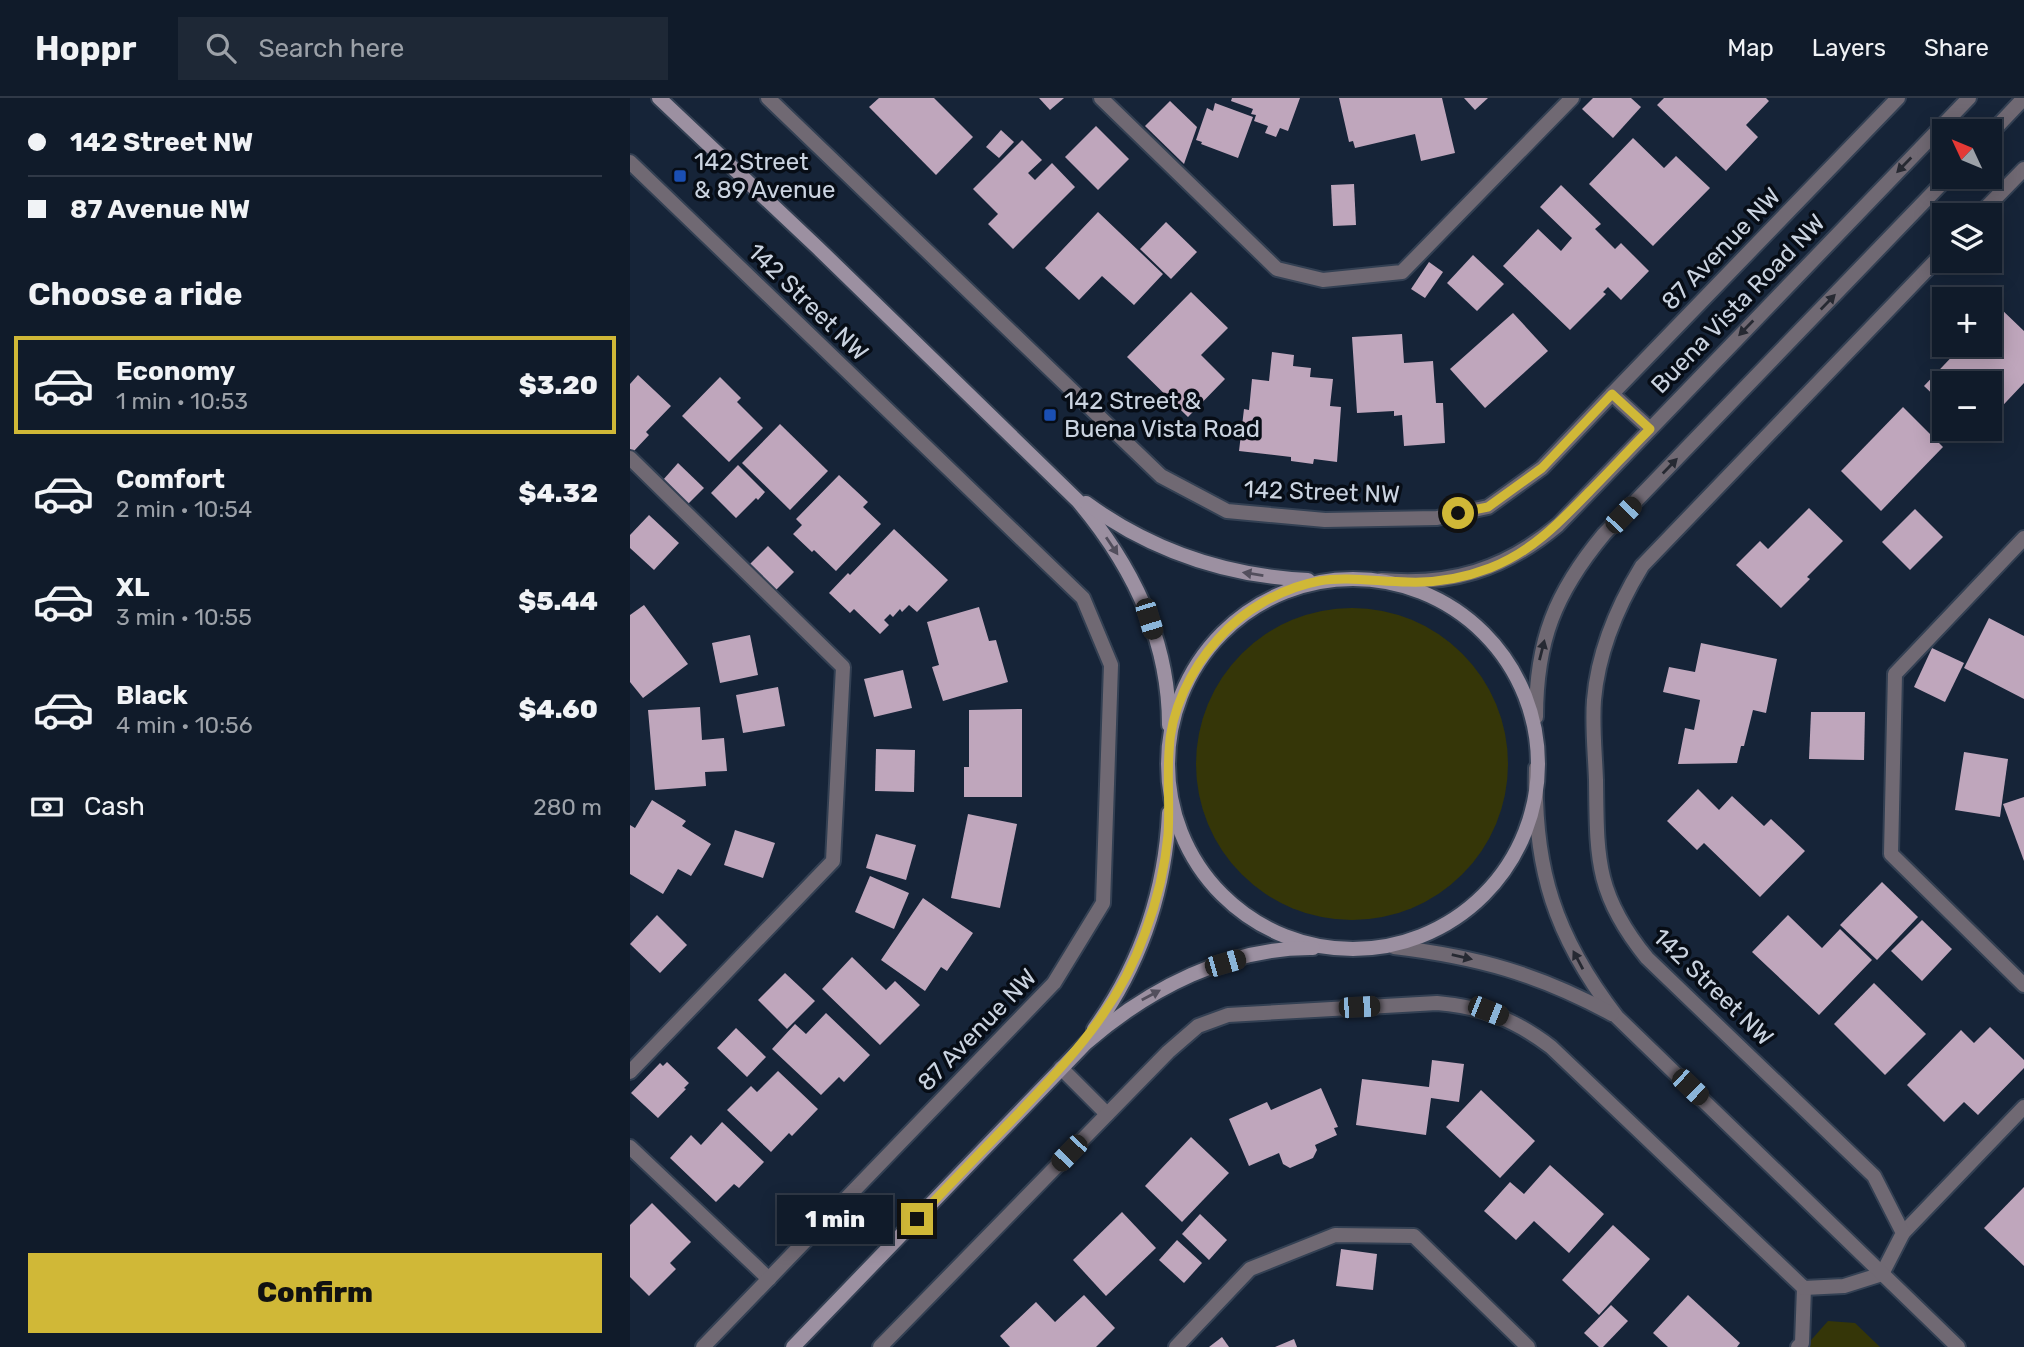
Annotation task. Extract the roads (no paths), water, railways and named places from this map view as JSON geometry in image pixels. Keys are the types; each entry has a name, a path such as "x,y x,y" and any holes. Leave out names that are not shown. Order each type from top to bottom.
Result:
{"main road":[{"name":"142 Street NW","path":"659,98 818,248 1052,476 1100,527 1136,587 1159,650 1169,716 1169,749"},
{"name":"142 Street NW","path":"1052,476 1117,524 1167,550 1247,574 1321,580"},
{"path":"793,1347 1086,1042 1143,999 1209,968 1274,952 1307,948 1394,947 1441,928 1481,897 1498,878 1525,827 1536,768 1536,717 1513,670 1479,629 1457,612 1408,587 1381,580 1321,580 1293,588 1265,601 1241,617 1219,638 1199,662 1174,719 1169,749 1170,805 1164,867 1144,935 1129,972 1110,1006 1061,1068"},
{"path":"1170,805 1180,834 1194,861 1213,886 1235,907 1285,936 1312,944 1341,948"}],"street":[{"name":"142 Street NW","path":"768,98 1161,477 1227,511 1339,520 1437,517 1488,507 1542,468 1612,394"},
{"path":"1101,98 1277,269 1324,281 1402,272 1572,98"},
{"name":"87 Avenue NW","path":"1612,394 1898,98"},
{"name":"Buena Vista Road NW","path":"1381,580 1436,581 1489,568 1514,557 1558,525 1969,98"},
{"path":"2002,121 2024,98"},
{"name":"142 Street NW","path":"630,162 1083,598 1111,665"},
{"path":"1991,203 2024,169"},
{"path":"1536,717 1537,676 1548,625 1562,593 1581,562 1604,534 1936,189"},
{"name":"142 Street NW","path":"1903,1233 1874,1176 1647,958 1629,936 1604,885 1598,859 1594,701 1598,672 1615,617 1642,566 1932,264"},
{"path":"1612,394 1650,429"},
{"path":"630,458 843,667 833,860 630,1072"},
{"path":"2024,538 1895,674 1891,854 2024,985"},
{"name":"87 Avenue NW","path":"703,1347 1054,983 1103,903 1111,665"},
{"path":"1536,768 1537,836 1552,903 1579,963 1617,1017 1958,1347"},
{"path":"1394,947 1446,953 1496,965 1578,996 1617,1017"},
{"path":"880,1347 1168,1052 1198,1026 1228,1015 1437,1003 1463,1005 1511,1020 1551,1047 1804,1288 1844,1286 1882,1274 1903,1233 2024,1107"},
{"path":"1061,1068 1107,1114"},
{"path":"630,1147 769,1279"},
{"path":"1175,1347 1250,1269 1335,1235 1414,1236 1528,1347"},
{"path":"1798,1347 1802,1343 1804,1288"}],"place":[{"name":"142 Street & 89 Avenue","path":"680,176"},
{"name":"142 Street & Buena Vista Road","path":"1050,415"}]}
